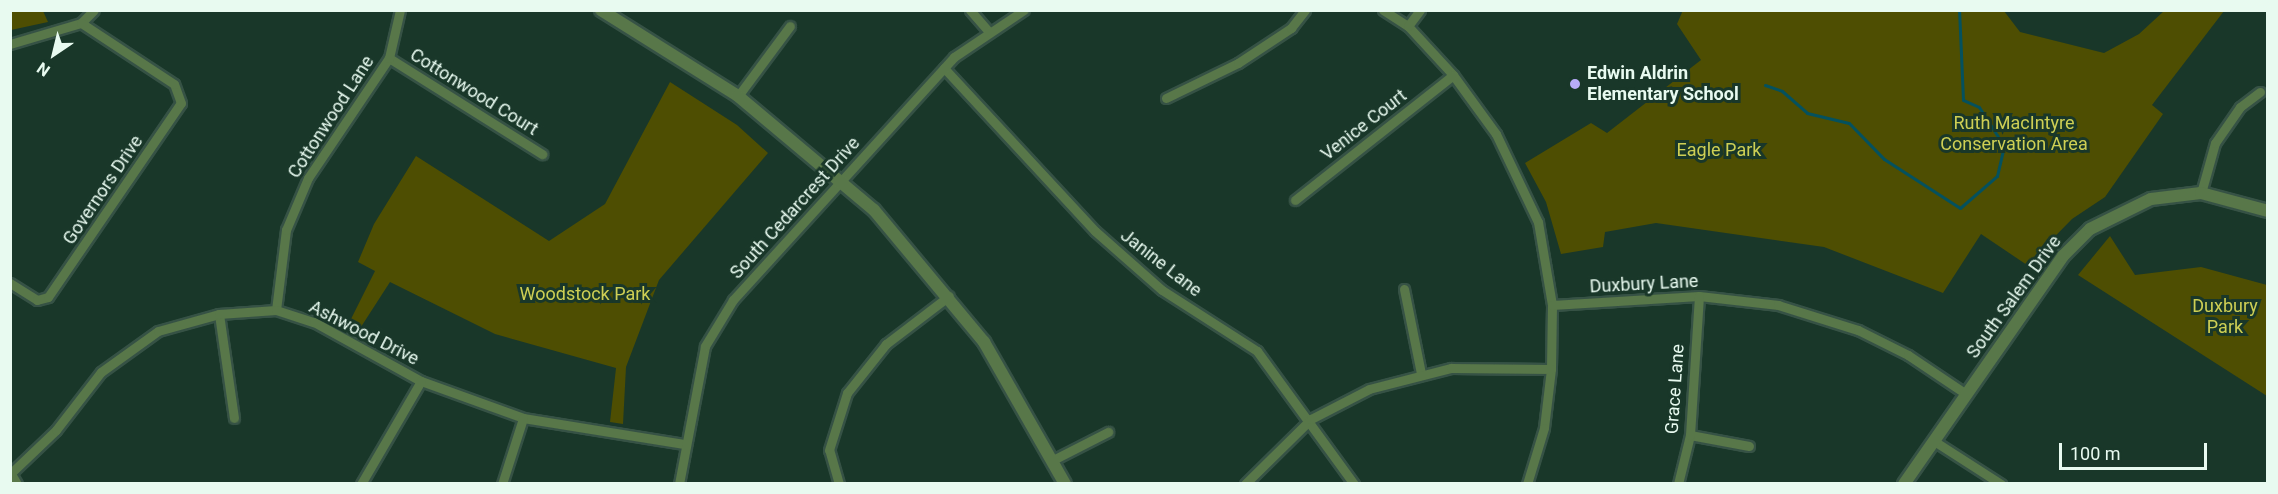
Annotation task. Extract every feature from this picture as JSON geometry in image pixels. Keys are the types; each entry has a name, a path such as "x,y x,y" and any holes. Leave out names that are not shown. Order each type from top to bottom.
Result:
{"street":[{"path":"10,44 81,23 94,10"},
{"name":"Cottonwood Lane","path":"276,310 286,230 308,178 389,58 400,10"},
{"path":"602,10 620,16 738,96 843,179 949,296 997,361 1065,483"},
{"path":"970,10 987,31"},
{"name":"South Cedarcrest Drive","path":"679,483 684,444 705,346 734,300 944,68 987,31 1024,10"},
{"path":"1166,98 1238,63 1291,28 1305,10"},
{"path":"1383,10 1408,26 1453,75 1496,134 1538,222 1552,305 1551,369 1544,428 1527,483"},
{"path":"1408,26 1420,10"},
{"name":"Governors Drive","path":"10,283 43,300 179,108 181,95 174,84 81,23"},
{"path":"738,96 790,26"},
{"name":"Cottonwood Court","path":"389,58 542,154"},
{"name":"Janine Lane","path":"944,68 1095,231 1162,290 1257,351 1311,419 1354,483"},
{"name":"Venice Court","path":"1295,200 1453,75"},
{"path":"2201,193 2215,142 2240,107 2260,92"},
{"name":"South Salem Drive","path":"1904,483 2081,236 2134,204 2201,193 2268,211"},
{"path":"1404,289 1421,373"},
{"path":"839,483 829,450 847,393 886,344 949,296"},
{"name":"Duxbury Lane","path":"1552,305 1699,296 1778,305 1858,330 1908,355 1966,394"},
{"name":"Grace Lane","path":"1678,483 1690,435 1699,296"},
{"name":"Ashwood Drive","path":"11,473 56,430 101,372 158,331 219,314 276,310 314,322 421,381 523,418 684,444"},
{"path":"219,314 234,418"},
{"path":"1245,483 1311,419 1369,389 1421,373 1474,367 1551,369"},
{"path":"361,483 421,381"},
{"path":"502,483 523,418"},
{"path":"1053,460 1108,432"},
{"path":"1690,435 1749,446"},
{"path":"1934,441 2001,483"},
{"path":"11,473 17,483"}],"green space":[{"path":"11,10 43,11 48,22 11,30"},
{"path":"1683,10 2004,11 2020,32 2104,53 2139,34 2164,11 2224,11 2152,105 2163,114 2105,197 2072,219 2027,265 1981,234 1943,293 1824,247 1656,223 1605,232 1603,247 1561,254 1546,202 1525,163 1591,123 1607,133 1701,60 1677,24"},
{"name":"Woodstock Park","path":"670,82 737,125 768,153 659,280 626,367 623,424 610,422 616,368 495,334 390,282 359,330 348,325 375,271 358,262 374,224 416,156 549,241 605,204"},
{"name":"Duxbury Park","path":"2110,236 2135,275 2201,267 2267,285 2267,396 2078,275"}],"waterway":[{"path":"1765,85 1782,91 1807,113 1849,123 1884,159 1960,208 1997,176 2004,146 1979,107 1963,100 1959,10"}],"place":[{"name":"Edwin Aldrin Elementary School","path":"1575,84"}],"park label":[{"name":"Ruth MacIntyre Conservation Area","path":"2014,134"},
{"name":"Eagle Park","path":"1719,150"}]}
